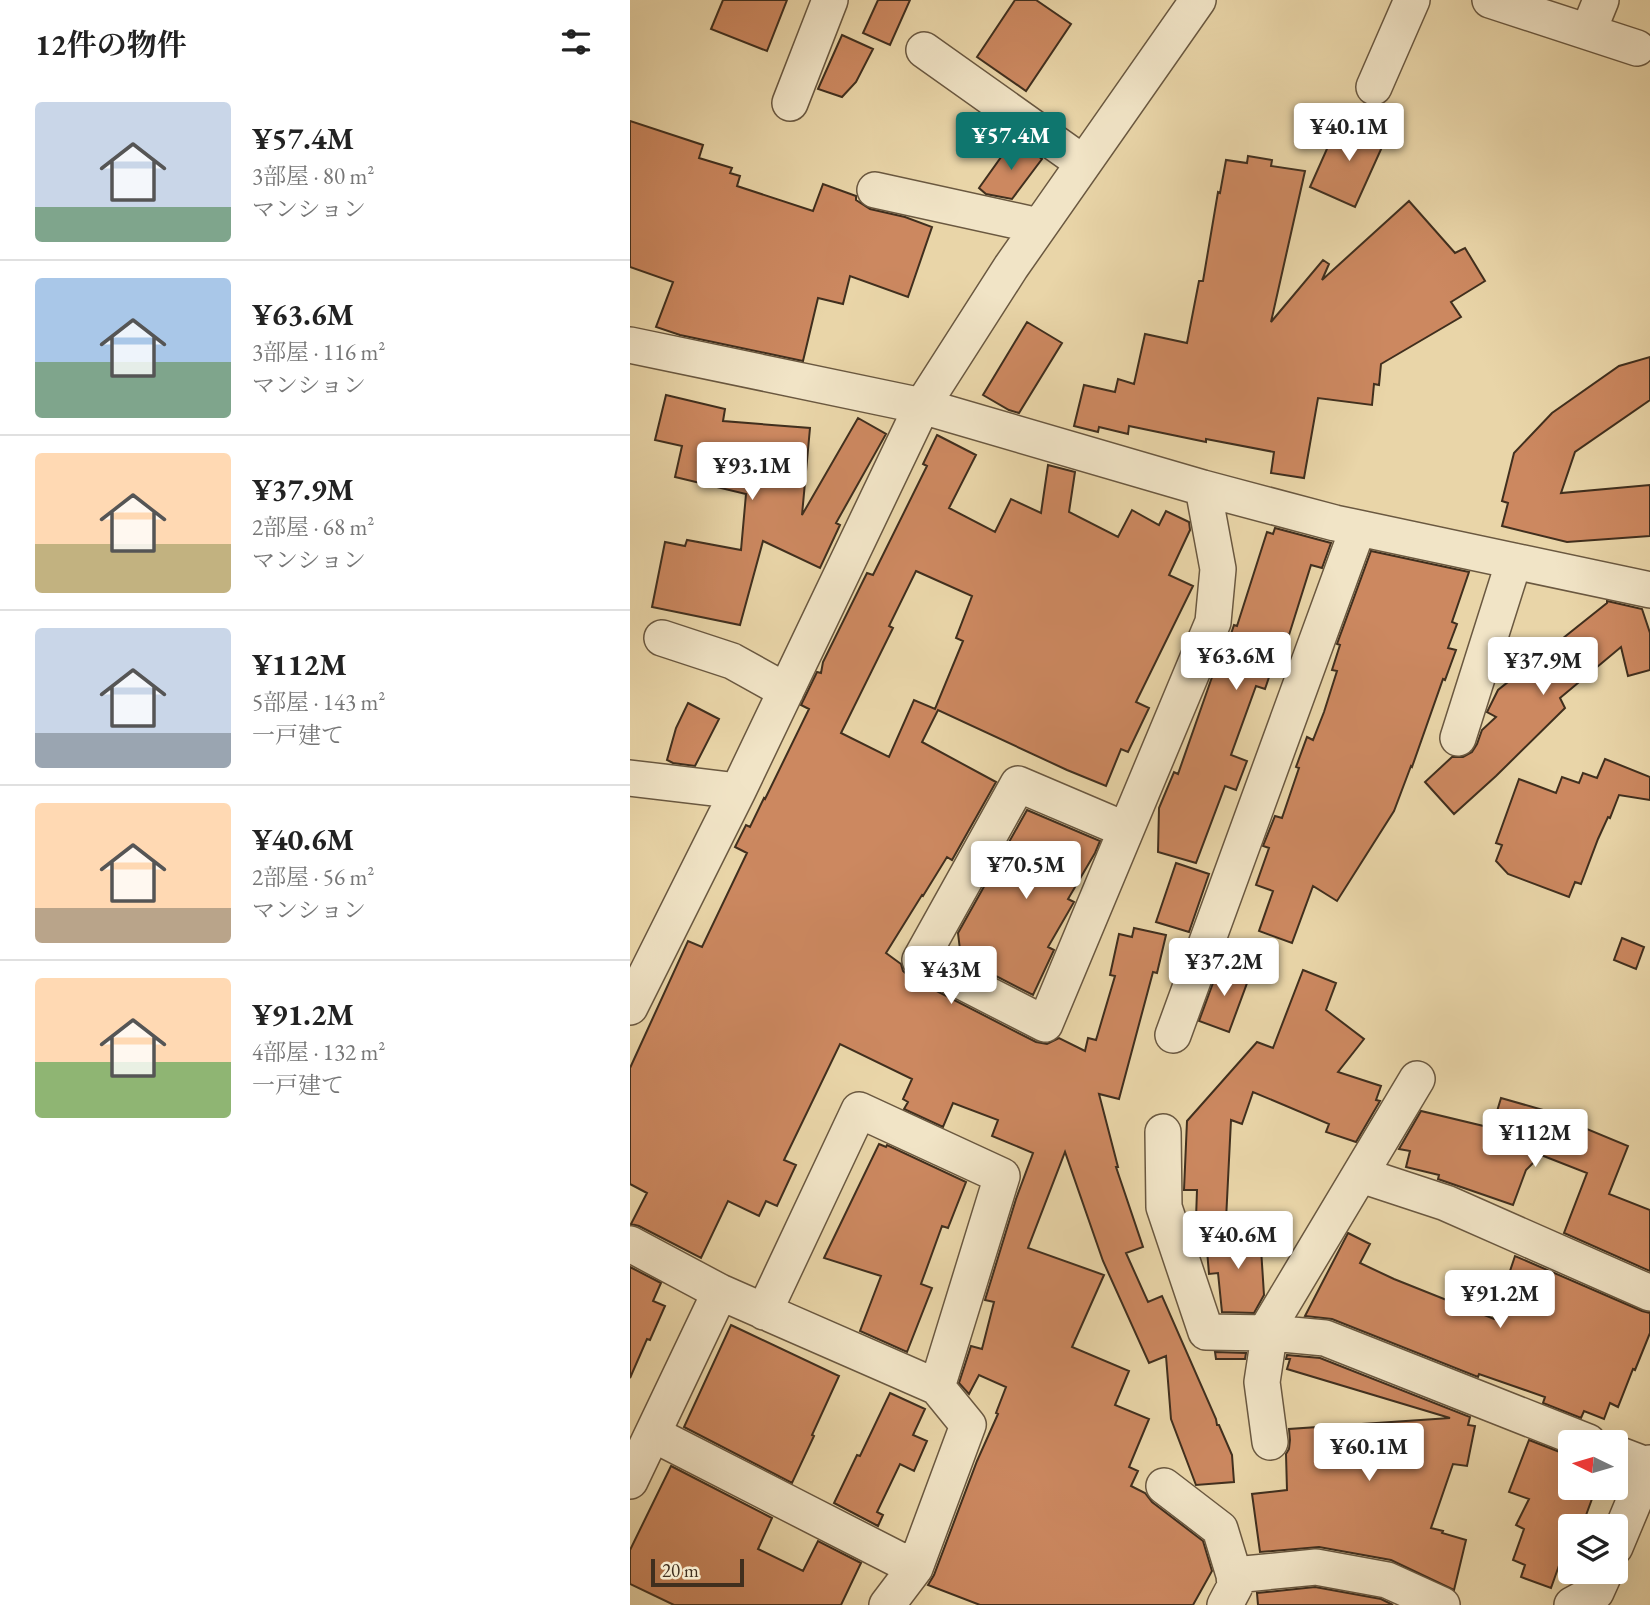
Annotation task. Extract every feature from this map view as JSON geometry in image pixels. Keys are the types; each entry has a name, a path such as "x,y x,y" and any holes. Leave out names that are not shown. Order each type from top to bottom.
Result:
{"street":[{"path":"790,103 830,0"},
{"path":"631,1002 738,791 922,406 1011,267 1198,0"},
{"path":"1374,88 1412,0"},
{"path":"1490,0 1637,48"},
{"path":"1588,32 1601,0"},
{"path":"924,50 1083,163"},
{"path":"875,190 1039,226"},
{"path":"630,345 922,406 1203,488 1358,528 1650,590"},
{"path":"1126,830 1018,784 920,960 1045,1024 1213,622 1218,569 1203,488"},
{"path":"1173,1035 1358,528"},
{"path":"1458,738 1514,561"},
{"path":"662,638 732,661 786,691"},
{"path":"630,778 738,791"},
{"path":"1270,1442 1262,1382 1271,1323 1417,1079"},
{"path":"764,1312 859,1110 1002,1176 937,1387"},
{"path":"1163,1132 1164,1207 1206,1332 1270,1333 1325,1338 1558,1430"},
{"path":"1361,1175 1446,1203 1650,1293"},
{"path":"630,1244 720,1292 937,1387 968,1425 915,1568 887,1605"},
{"path":"630,1481 720,1292"},
{"path":"653,1434 915,1568"},
{"path":"1628,1457 1649,1464 1628,1515"},
{"path":"1164,1486 1220,1530 1230,1590 1316,1567 1387,1580 1442,1605"},
{"path":"1572,1605 1596,1592 1600,1584"}],"building":[{"path":"723,0 787,0 767,51 711,29"},
{"path":"878,0 910,0 890,45 863,33"},
{"path":"1015,0 1036,0 1071,24 1026,91 977,57"},
{"path":"842,35 873,49 856,82 842,97 818,89"},
{"path":"1346,118 1387,136 1355,207 1310,187 1330,142 1335,144"},
{"path":"630,121 703,145 699,158 732,168 730,173 740,176 737,186 813,211 823,184 856,196 856,200 870,209 932,227 908,297 850,276 843,304 818,298 803,361 680,335 656,327 673,282 630,267"},
{"path":"1014,139 1042,159 1012,199 986,194 979,188"},
{"path":"1248,156 1272,160 1271,166 1305,171 1271,322 1323,260 1329,264 1322,280 1409,201 1455,253 1465,248 1485,281 1451,302 1461,317 1381,364 1379,385 1374,384 1372,405 1318,398 1304,478 1271,473 1274,452 1206,439 1206,442 1129,426 1128,434 1099,427 1098,432 1074,426 1084,385 1115,392 1118,379 1134,384 1145,334 1187,343 1199,281 1203,281 1226,160 1247,163"},
{"path":"1027,322 1062,343 1019,413 983,395"},
{"path":"1650,357 1650,400 1575,452 1561,493 1650,485 1650,536 1567,542 1502,526 1508,503 1502,501 1514,453 1552,413 1619,366"},
{"path":"666,395 725,409 723,421 810,428 802,515 858,418 886,434 836,523 840,525 820,568 763,541 740,625 652,607 665,542 685,546 687,540 741,550 746,494 675,477 682,446 655,440"},
{"path":"937,435 976,455 949,508 995,532 1011,499 1041,513 1048,465 1075,472 1069,512 1118,537 1132,510 1159,525 1166,511 1189,522 1190,530 1169,575 1193,586 1136,702 1149,708 1128,752 1121,749 1106,786 938,710 922,742 996,782 952,860 947,857 886,953 901,964 903,971 911,978 1036,1042 1047,1044 1059,1038 1085,1051 1088,1038 1096,1040 1115,976 1110,975 1119,934 1132,937 1134,928 1166,935 1157,973 1153,972 1119,1099 1099,1094 1116,1167 1143,1247 1126,1253 1148,1302 1162,1296 1232,1455 1234,1482 1196,1485 1171,1419 1166,1356 1149,1363 1103,1261 1065,1152 1028,1248 1104,1275 1072,1347 1129,1371 1115,1405 1149,1419 1129,1467 1138,1471 1131,1486 1145,1493 1152,1502 1203,1541 1212,1571 1193,1605 980,1605 928,1585 998,1414 996,1413 1006,1387 979,1375 969,1394 959,1383 971,1346 982,1349 994,1302 985,1300 1033,1153 992,1136 998,1120 953,1103 943,1127 904,1109 908,1102 903,1099 912,1079 840,1044 784,1160 796,1165 777,1206 766,1201 759,1216 728,1201 701,1258 631,1224 647,1193 630,1184 630,1068 688,941 702,947 747,853 735,847 746,825 750,827 765,799 809,709 801,705 817,672 821,673 823,662 867,573 873,575 927,466 923,464","holes":["916,571 972,596 956,638 963,641 935,709 914,700 889,757 841,733 893,628 889,626"]},
{"path":"1275,528 1331,543 1322,568 1311,565 1289,635 1284,633 1265,689 1256,686 1231,755 1247,761 1236,790 1225,786 1196,863 1158,852 1159,808 1174,772 1178,774 1211,680 1213,675 1217,676 1234,625 1237,626 1267,532 1273,534"},
{"path":"1371,551 1469,572 1452,622 1457,624 1448,648 1456,650 1394,811 1337,901 1313,886 1292,943 1259,931 1273,891 1256,885 1269,848 1263,846 1275,816 1282,818 1307,737 1313,740 1324,712 1337,671 1332,670 1340,645 1337,644"},
{"path":"1607,601 1642,609 1650,633 1650,670 1628,676 1621,647 1560,698 1565,708 1454,814 1425,782 1452,757 1463,757 1472,752 1482,730 1496,717 1487,712 1498,690"},
{"path":"688,703 719,719 695,766 667,760 676,728"},
{"path":"1605,759 1650,777 1650,800 1619,795 1581,884 1575,882 1569,897 1508,874 1496,861 1502,845 1496,843 1519,779 1556,793 1562,777 1579,783 1583,773 1597,778"},
{"path":"1027,810 1100,841 1068,899 1074,902 1048,947 1054,950 1033,995 961,958 958,933"},
{"path":"1176,863 1209,874 1189,932 1156,922"},
{"path":"1622,938 1644,947 1636,969 1614,960"},
{"path":"1220,964 1250,975 1229,1032 1199,1021"},
{"path":"1303,970 1336,983 1326,1010 1364,1039 1338,1072 1381,1086 1376,1100 1380,1101 1356,1142 1326,1132 1329,1124 1253,1092 1242,1124 1231,1120 1226,1220 1196,1219 1197,1190 1184,1190 1187,1121 1257,1042 1273,1048"},
{"path":"1501,1098 1550,1112 1628,1146 1609,1194 1650,1210 1650,1271 1564,1233 1587,1173 1541,1155 1526,1170 1513,1205 1438,1179 1439,1175 1406,1167 1410,1151 1399,1149 1421,1111 1492,1128"},
{"path":"879,1144 886,1147 887,1145 966,1182 948,1228 942,1226 921,1284 932,1288 907,1352 860,1331 881,1276 824,1258"},
{"path":"1260,1233 1264,1295 1254,1313 1222,1312 1218,1273 1209,1274 1206,1238"},
{"path":"1348,1233 1370,1244 1360,1263 1494,1319 1515,1256 1650,1313 1650,1333 1618,1407 1610,1403 1604,1419 1584,1411 1581,1418 1543,1403 1545,1397 1479,1374 1478,1377 1332,1319 1305,1316"},
{"path":"630,1267 661,1283 653,1301 665,1306 630,1378"},
{"path":"731,1325 839,1376 792,1483 684,1427"},
{"path":"1215,1352 1246,1353 1245,1359 1216,1359"},
{"path":"1287,1355 1320,1358 1470,1417 1468,1425 1475,1426 1467,1466 1453,1464 1431,1528 1466,1540 1454,1590 1391,1560 1319,1547 1260,1552 1252,1494 1287,1490 1286,1454 1289,1449 1289,1429 1450,1418 1287,1369 1290,1359 1286,1359"},
{"path":"890,1393 925,1409 913,1435 927,1441 914,1471 900,1464 877,1512 883,1515 878,1526 834,1503"},
{"path":"1529,1440 1558,1451 1558,1500 1592,1500 1586,1514 1558,1514 1558,1568 1551,1588 1521,1577 1525,1565 1513,1560 1524,1529 1516,1525 1529,1499 1509,1492"},
{"path":"671,1466 772,1518 758,1549 803,1571 818,1541 861,1563 841,1605 674,1605 630,1584 630,1550"},
{"path":"1315,1587 1381,1599 1393,1605 1258,1605 1257,1593"}]}
